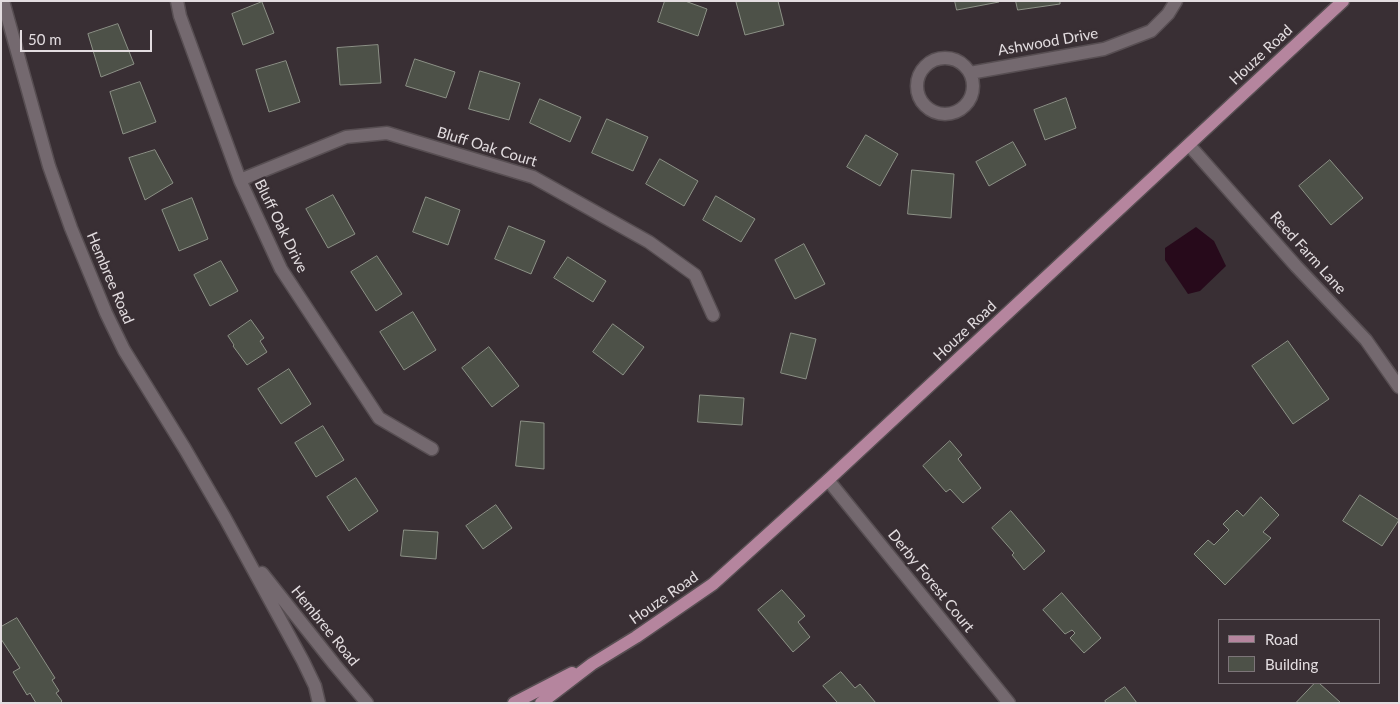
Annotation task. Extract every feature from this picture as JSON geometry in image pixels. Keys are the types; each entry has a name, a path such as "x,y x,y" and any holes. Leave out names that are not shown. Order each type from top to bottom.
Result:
{"main road":[{"name":"Houze Road","path":"541,703 592,664 636,637 713,584 828,480 1343,1"},
{"name":"Houze Road","path":"514,703 592,664"}],"street":[{"name":"Hembree Road","path":"3,1 49,166 91,279 124,350 185,449 240,545 303,662 315,686 319,703"},
{"name":"Bluff Oak Drive","path":"177,1 180,16 240,180 281,269 379,418 432,449"},
{"name":"Ashwood Drive","path":"970,72 1104,49 1151,31 1168,14 1176,1"},
{"path":"943,57 954,58 964,64 970,72 974,83 972,94 967,104 959,111 948,114 937,113 927,107 920,99 917,88 918,77 924,67 932,60 943,57"},
{"name":"Bluff Oak Court","path":"240,180 346,137 388,133 533,177 649,242 695,276 713,315"},
{"name":"Reed Farm Lane","path":"1189,144 1296,266 1366,340 1399,387"},
{"name":"Derby Forest Court","path":"828,480 1009,703"},
{"name":"Hembree Road","path":"240,545 367,703"}],"shaded area":[{"path":"1196,227 1214,241 1226,266 1200,291 1188,294 1165,260 1165,248"}],"building":[{"path":"665,1 685,1 707,9 698,36 658,22"},
{"path":"778,1 784,25 745,35 736,2"},
{"path":"955,1 998,1 999,2 957,10"},
{"path":"1016,1 1060,1 1060,4 1018,10"},
{"path":"262,2 274,33 243,45 232,14"},
{"path":"118,24 134,64 101,77 88,34"},
{"path":"378,45 381,83 340,85 337,48"},
{"path":"415,59 455,72 446,98 406,86"},
{"path":"286,61 300,102 269,112 256,70"},
{"path":"480,71 520,83 509,120 469,109"},
{"path":"140,82 156,122 123,134 110,92"},
{"path":"1066,98 1076,128 1045,140 1034,110"},
{"path":"540,99 581,117 570,142 530,123"},
{"path":"607,119 648,137 633,171 592,153"},
{"path":"866,135 898,154 880,186 847,167"},
{"path":"1013,142 1026,165 989,186 976,162"},
{"path":"155,150 173,183 145,200 129,158"},
{"path":"660,159 698,181 684,206 646,184"},
{"path":"1330,160 1363,198 1331,225 1299,186"},
{"path":"912,170 954,174 951,218 908,214"},
{"path":"333,195 355,234 328,248 306,209"},
{"path":"716,196 755,219 741,242 703,220"},
{"path":"426,197 460,210 448,245 413,232"},
{"path":"192,198 208,239 179,251 162,210"},
{"path":"509,226 545,241 531,274 495,259"},
{"path":"804,244 825,284 795,299 775,260"},
{"path":"377,256 402,294 376,311 351,272"},
{"path":"568,257 606,281 593,302 554,278"},
{"path":"221,261 238,291 210,306 194,275"},
{"path":"413,312 436,350 404,370 380,332"},
{"path":"251,320 264,338 260,341 267,352 247,365 228,336"},
{"path":"613,324 644,347 623,375 593,352"},
{"path":"791,333 816,339 806,379 781,373"},
{"path":"1288,341 1329,399 1293,424 1252,366"},
{"path":"489,347 519,386 492,407 462,368"},
{"path":"289,369 311,404 281,424 258,389"},
{"path":"700,395 744,398 742,425 698,422"},
{"path":"521,421 544,423 544,469 516,466"},
{"path":"323,426 344,460 316,477 295,443"},
{"path":"950,441 962,455 958,459 981,488 963,503 950,489 946,492 923,466"},
{"path":"356,478 378,511 349,531 327,497"},
{"path":"1360,495 1399,520 1382,546 1343,521"},
{"path":"1261,497 1279,515 1263,532 1271,538 1225,585 1194,554 1208,540 1214,545 1229,530 1223,524 1237,510 1243,516"},
{"path":"496,505 512,528 483,549 466,526"},
{"path":"1011,511 1045,551 1024,570 1012,555 1014,553 992,528"},
{"path":"404,530 438,532 436,559 401,556"},
{"path":"782,590 805,616 798,622 810,637 793,652 758,610"},
{"path":"1062,593 1101,638 1084,653 1070,638 1075,633 1072,630 1065,634 1043,610"},
{"path":"17,618 55,678 52,680 59,691 56,693 62,701 60,703 36,703 30,693 27,695 13,672 20,668 1,639 1,627"},
{"path":"841,672 855,688 860,684 876,703 836,703 823,686"},
{"path":"1314,684 1320,684 1341,703 1296,703"},
{"path":"1125,687 1137,703 1106,703 1105,701"}]}
